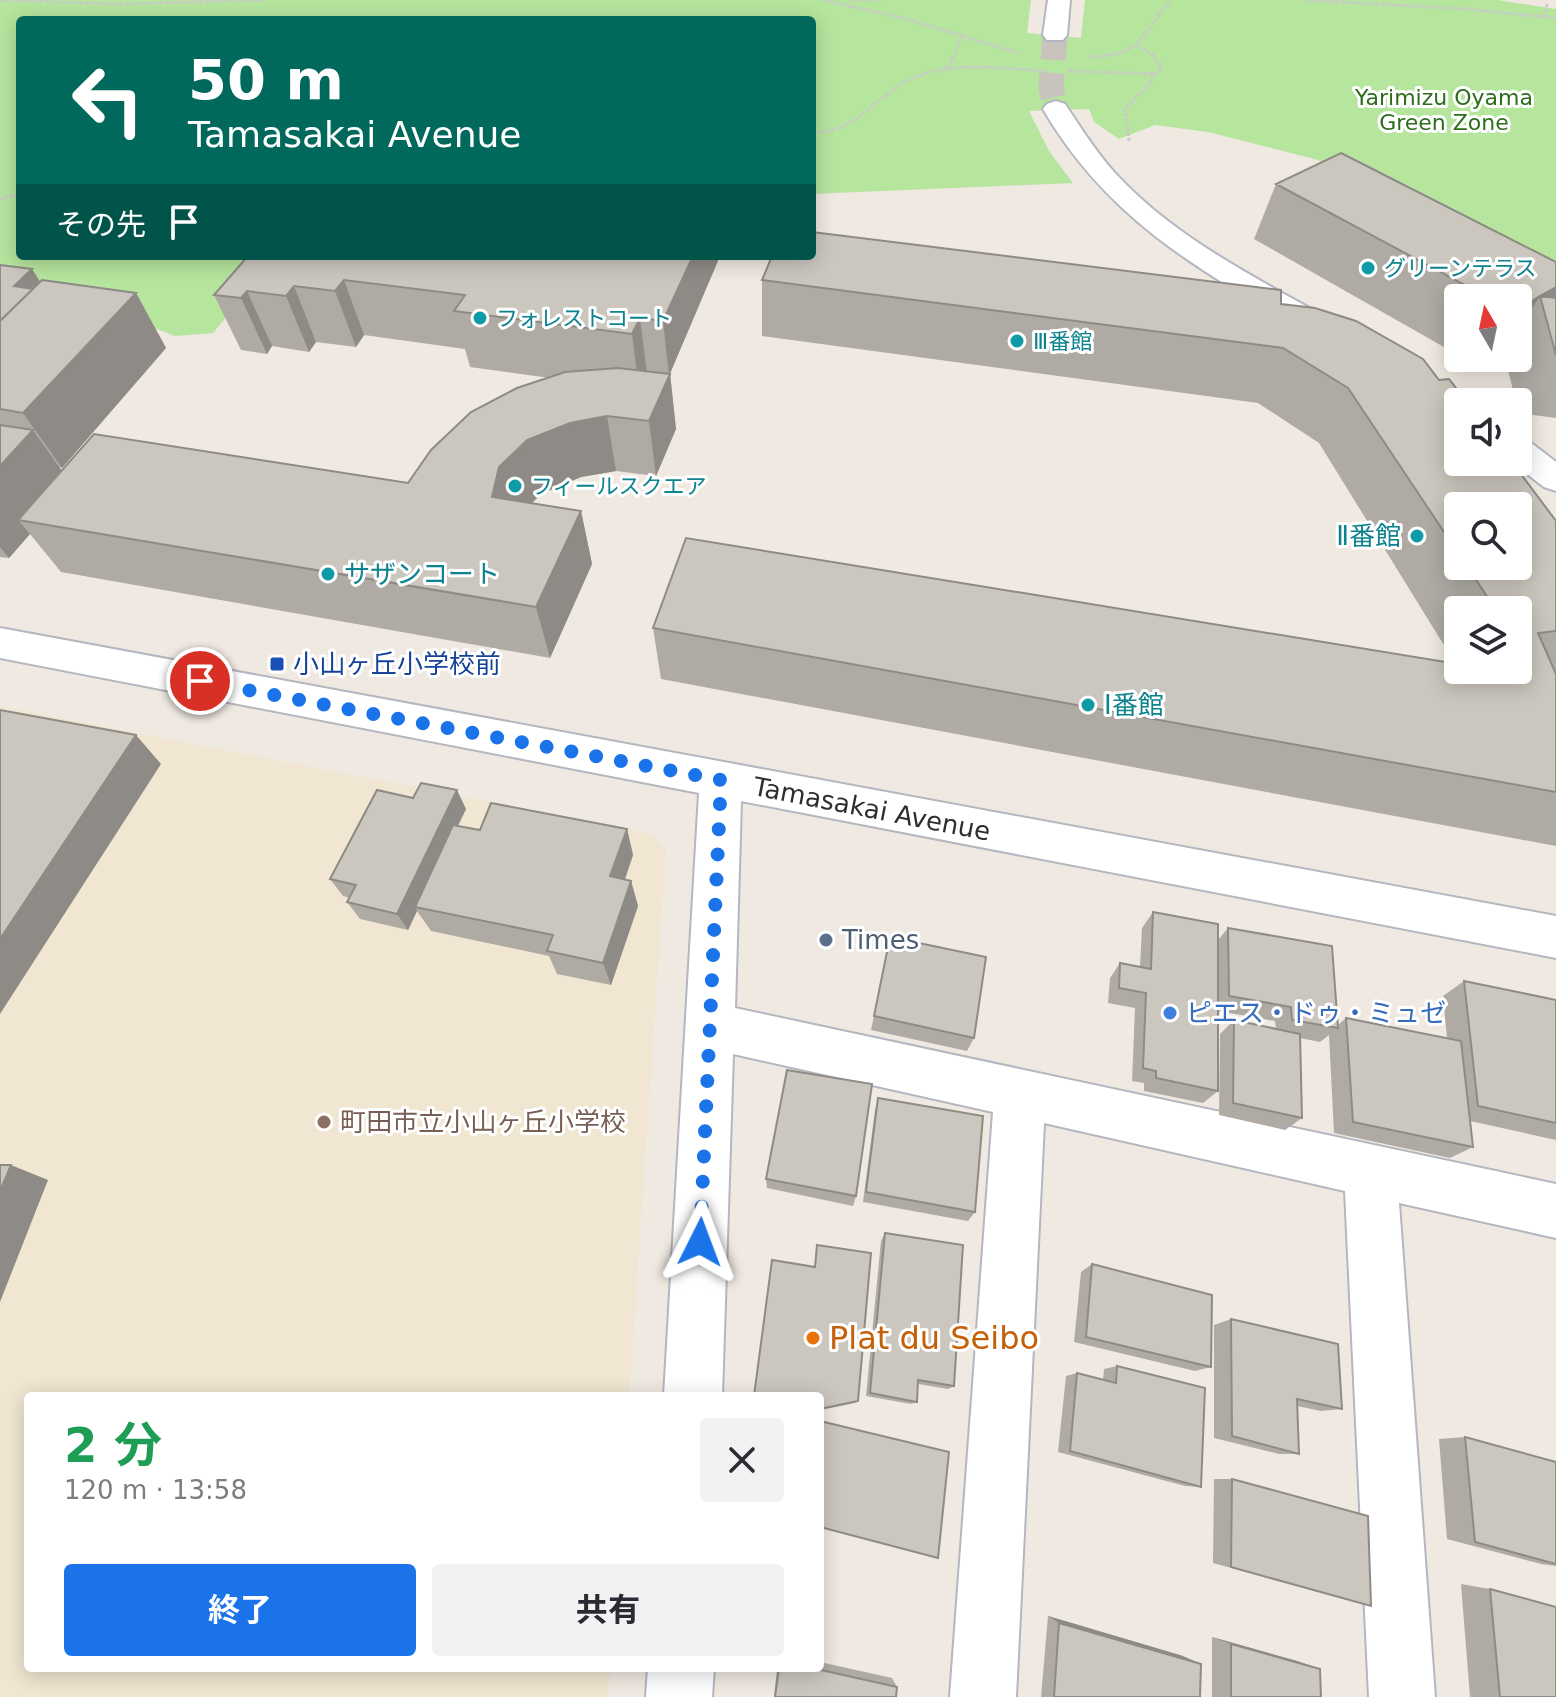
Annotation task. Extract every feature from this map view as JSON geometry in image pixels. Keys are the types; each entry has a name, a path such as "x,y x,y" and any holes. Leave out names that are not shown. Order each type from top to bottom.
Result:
{"street":[{"path":"1055,35 1059,0"},
{"path":"1056,109 1091,166 1141,213 1197,252 1362,352"},
{"path":"1532,461 1556,479"},
{"name":"Tamasakai Avenue","path":"0,643 1556,937"},
{"path":"693,1392 721,780"},
{"path":"710,1026 1556,1211"},
{"path":"983,1697 1020,1093"},
{"path":"1370,1170 1402,1697"},
{"path":"679,1697 681,1672"}],"path":[{"path":"0,0 118,4 265,0"},
{"path":"824,0 930,25 961,38 1020,54"},
{"path":"850,0 881,0"},
{"path":"1083,57 1133,50 1149,34 1161,10 1171,0"},
{"path":"1306,0 1466,9 1556,18"},
{"path":"1545,17 1547,4"},
{"path":"816,133 828,135 846,129 899,86 913,78 948,68 961,38"},
{"path":"1130,143 1125,109 1149,85 1154,74"}],"shaded area":[{"name":"町田市立小山ヶ丘小学校","path":"0,706 652,834 666,849 629,1392 24,1392 24,1672 610,1672 608,1697 0,1697"}],"green space":[{"name":"Yarimizu Oyama Green Zone","path":"0,0 1031,0 1027,33 1081,38 1085,0 1497,0 1556,9 1556,310 1532,295 1532,284 1515,284 1318,160 1208,132 1155,125 1119,139 1094,122 1089,109 1029,111 1049,151 1073,183 816,194 816,16 16,16 16,260 355,260 248,291 213,333 175,336 144,324 0,285"}],"building":[{"path":"1341,153 1556,262 1556,287 1532,302 1532,284 1463,284 1276,184"},
{"path":"816,232 1281,290 1281,304 1315,308 1356,321 1423,359 1439,380 1449,379 1456,388 1444,388 1444,476 1522,476 1556,521 1556,631 1538,633 1556,674 1556,792 653,628 686,538 1444,662 1444,684 1532,684 1532,596 1487,596 1476,580 1532,580 1532,492 1444,492 1444,532 1348,388 1283,348 762,280 770,260 816,260"},
{"path":"245,260 691,260 663,321 640,318 632,334 454,311 465,295 344,280 335,291 294,286 286,296 247,291 241,298 214,295"},
{"path":"0,265 32,269 14,286 33,289 0,321"},
{"path":"42,280 136,293 23,413 0,409 0,321"},
{"path":"1540,296 1556,298 1556,355"},
{"path":"618,368 670,374 649,421 607,416 570,423 527,440 499,467 492,497 581,511 536,607 18,520 94,434 408,483 431,450 471,412 517,388 565,372"},
{"path":"0,425 33,430 0,466"},
{"path":"0,710 136,735 0,939"},
{"path":"421,783 457,790 397,914 347,902 356,885 330,879 377,790 413,798"},
{"path":"491,803 627,829 610,876 631,881 603,963 547,951 553,935 415,907 453,825 480,830"},
{"path":"1153,912 1218,924 1218,1091 1156,1078 1156,1071 1143,1068 1146,993 1119,988 1120,963 1151,969"},
{"path":"1228,928 1332,946 1338,1028 1292,1020 1291,1007 1229,996"},
{"path":"890,937 986,957 974,1038 874,1016"},
{"path":"1464,981 1556,1000 1556,1123 1478,1106"},
{"path":"1346,1018 1461,1041 1473,1147 1353,1122"},
{"path":"1234,1020 1300,1034 1302,1118 1233,1103"},
{"path":"787,1070 872,1084 856,1196 766,1179"},
{"path":"878,1098 983,1116 975,1212 866,1192"},
{"path":"0,1165 11,1165 0,1191"},
{"path":"885,1233 963,1245 954,1386 918,1380 917,1402 870,1393"},
{"path":"817,1245 871,1253 858,1401 824,1408 824,1392 755,1392 772,1260 815,1267"},
{"path":"1092,1264 1212,1295 1211,1367 1086,1337"},
{"path":"1231,1319 1338,1344 1342,1409 1297,1399 1299,1454 1232,1436"},
{"path":"1117,1366 1205,1388 1201,1487 1070,1451 1077,1373 1116,1383"},
{"path":"824,1422 949,1452 938,1558 824,1528"},
{"path":"1465,1437 1556,1462 1556,1564 1475,1542"},
{"path":"1232,1479 1368,1516 1371,1606 1231,1567"},
{"path":"1490,1589 1556,1607 1556,1697 1500,1697"},
{"path":"1059,1623 1201,1664 1200,1697 1054,1697"},
{"path":"1231,1644 1320,1669 1321,1697 1231,1697"},
{"path":"824,1671 897,1687 896,1697 775,1697 778,1672"}],"tunnel":[{"path":"1055,35 1051,88 1056,109"}],"place":[{"name":"グリーンテラス","path":"1368,268"},
{"name":"フォレストコート","path":"480,318"},
{"name":"Ⅲ番館","path":"1017,341"},
{"name":"フィールスクエア","path":"515,486"},
{"name":"Ⅱ番館","path":"1417,536"},
{"name":"サザンコート","path":"328,574"},
{"name":"小山ヶ丘小学校前","path":"277,664"},
{"name":"Ⅰ番館","path":"1088,705"},
{"name":"Times","path":"826,940"},
{"name":"ピエス・ドゥ・ミュゼ","path":"1170,1013"},
{"name":"町田市立小山ヶ丘小学校","path":"324,1122"},
{"name":"Plat du Seibo","path":"813,1338"}],"route":[{"path":"200,681 721,780 700,1242"}]}
